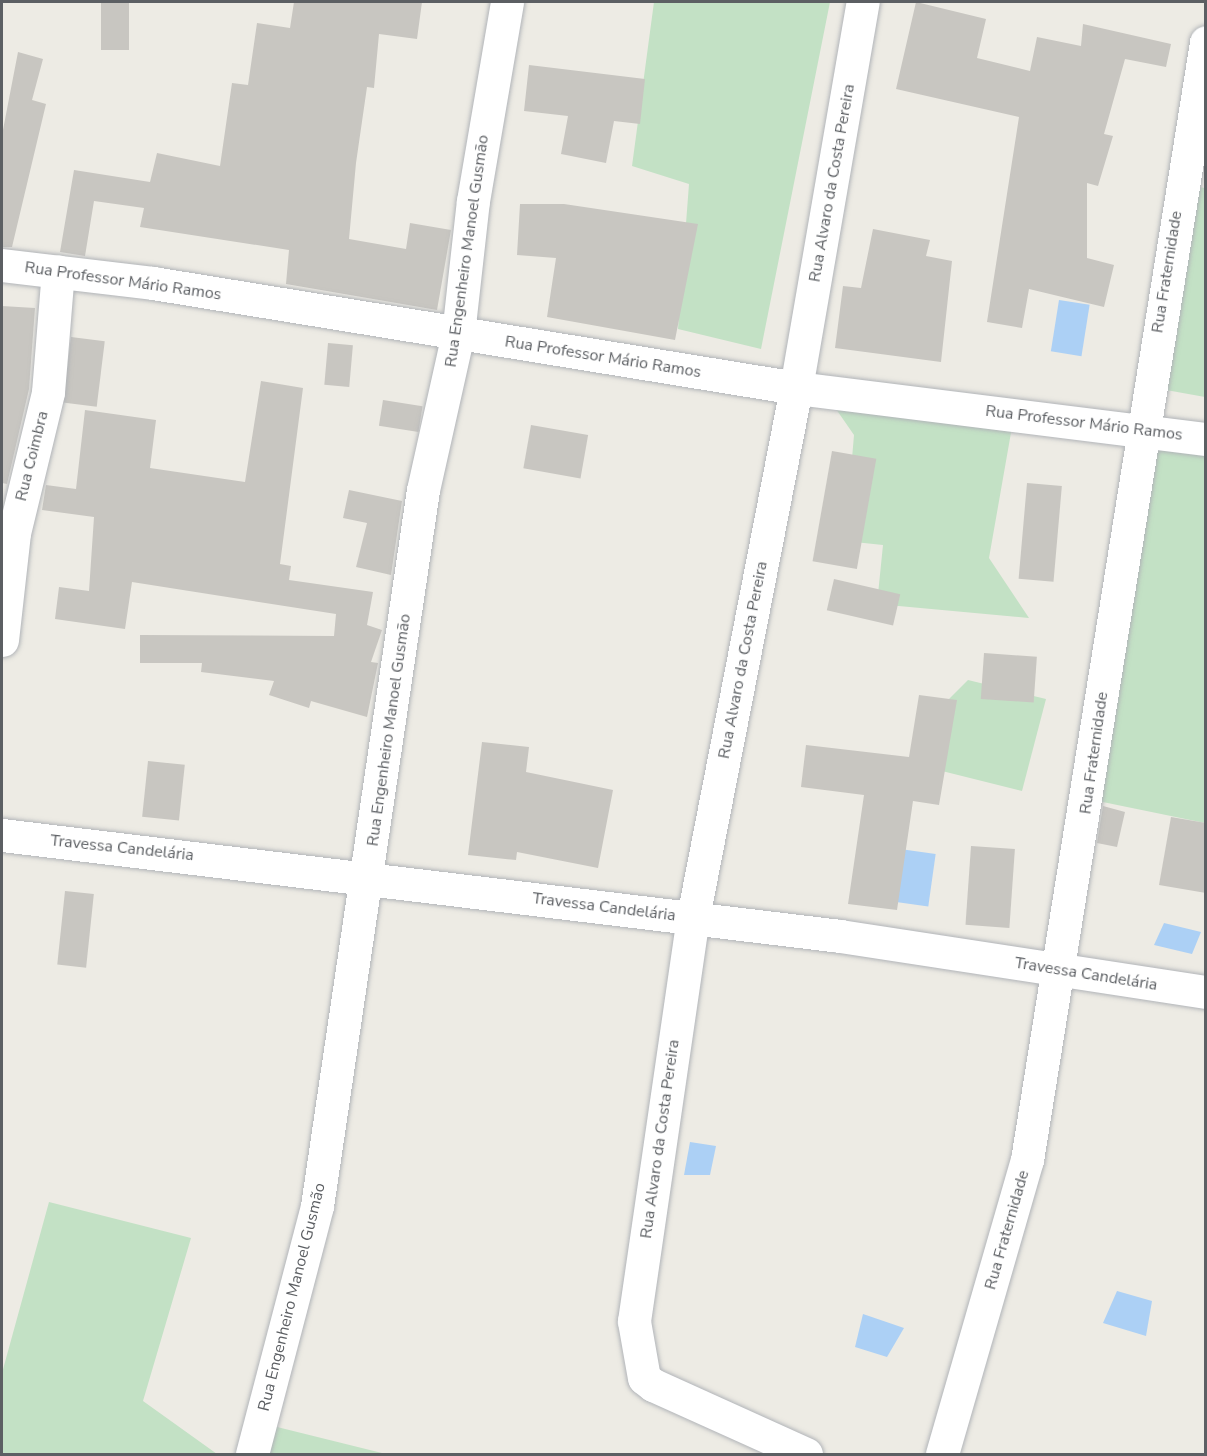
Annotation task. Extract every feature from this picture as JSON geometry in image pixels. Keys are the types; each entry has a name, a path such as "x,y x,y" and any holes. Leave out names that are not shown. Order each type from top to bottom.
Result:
{"street":[{"name":"Rua Engenheiro Manoel Gusmão","path":"252,1455 317,1206 368,879 423,490 458,334 472,201 507,2"},
{"name":"Rua Alvaro da Costa Pereira","path":"806,1455 653,1385 644,1378 634,1321 693,917 796,388 863,2"},
{"name":"Rua Fraternidade","path":"942,1455 1028,1160 1061,970 1141,429 1206,42"},
{"name":"Rua Professor Mário Ramos","path":"2,265 58,271 796,388 1141,429 1206,439"},
{"name":"Rua Coimbra","path":"2,640 14,533 48,392 58,271"},
{"name":"Travessa Candelária","path":"2,835 693,917 1206,992"}],"green space":[{"path":"654,2 830,2 761,349 678,329 689,184 632,166"},
{"path":"1191,186 1205,188 1205,397 1155,388"},
{"path":"827,396 1012,427 989,558 1029,618 877,604 883,545 845,541 854,435"},
{"path":"1152,445 1205,454 1205,823 1093,800"},
{"path":"968,680 1046,699 1022,791 926,767 941,707"},
{"path":"49,1202 191,1238 143,1401 217,1454 2,1454 2,1373"},
{"path":"265,1424 386,1454 257,1454"}],"water":[{"path":"1059,300 1090,305 1081,356 1051,351"},
{"path":"900,849 936,854 928,906 893,901"},
{"path":"1164,923 1201,932 1192,954 1154,945"},
{"path":"690,1142 716,1146 710,1175 684,1175"},
{"path":"1117,1291 1152,1301 1146,1336 1103,1323"},
{"path":"863,1314 904,1328 887,1357 855,1347"}],"building":[{"path":"101,2 129,2 129,50 101,50"},
{"path":"294,2 422,2 417,39 379,34 374,88 367,87 356,163 349,239 406,249 410,223 451,230 437,310 286,284 289,250 140,227 144,208 94,201 85,256 60,252 74,170 150,182 157,153 220,166 232,83 248,85 257,23 290,28"},
{"path":"916,2 986,19 977,58 1030,71 1037,37 1081,46 1083,24 1171,44 1166,67 1125,59 1104,134 1113,136 1098,186 1087,183 1087,258 1114,265 1104,307 1029,289 1022,328 987,322 1019,117 896,89"},
{"path":"18,52 43,59 32,100 46,104 12,247 2,247 2,135"},
{"path":"529,65 645,79 640,124 614,121 606,163 561,154 568,116 524,111"},
{"path":"520,204 564,204 698,224 675,340 547,317 556,258 517,255"},
{"path":"873,229 930,240 926,256 952,261 941,362 835,348 843,286 861,288"},
{"path":"2,306 35,308 29,389 7,484 2,483"},
{"path":"71,337 105,341 97,407 63,403"},
{"path":"328,343 353,345 349,387 324,385"},
{"path":"261,381 303,388 280,564 291,566 289,580 373,592 367,625 382,630 371,662 378,663 367,717 311,701 309,708 269,695 274,681 201,672 202,663 140,663 140,635 334,636 336,614 132,582 125,629 55,619 59,587 89,591 94,517 42,510 46,485 76,489 85,410 156,420 150,468 245,482"},
{"path":"383,400 423,406 418,432 379,426"},
{"path":"531,425 588,435 580,478 523,468"},
{"path":"832,451 876,459 857,569 813,561"},
{"path":"1027,483 1062,486 1053,582 1019,579"},
{"path":"349,490 402,501 391,575 356,567 367,523 343,518"},
{"path":"834,579 900,594 893,625 827,610"},
{"path":"984,653 1037,657 1034,703 981,699"},
{"path":"919,695 957,700 939,805 913,801 897,910 848,904 864,795 801,787 806,745 909,757"},
{"path":"482,742 529,747 526,772 613,790 598,868 517,852 516,860 468,855"},
{"path":"148,761 185,765 179,821 142,817"},
{"path":"1103,806 1125,812 1117,847 1097,843"},
{"path":"1171,817 1206,823 1206,893 1159,885"},
{"path":"971,846 1015,849 1009,928 965,925"},
{"path":"65,891 94,894 86,968 57,965"}]}
